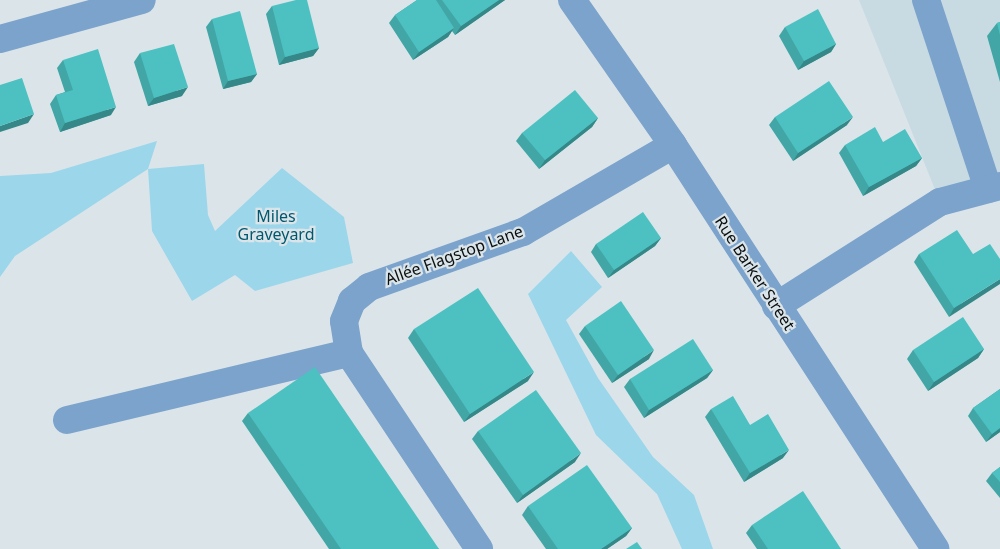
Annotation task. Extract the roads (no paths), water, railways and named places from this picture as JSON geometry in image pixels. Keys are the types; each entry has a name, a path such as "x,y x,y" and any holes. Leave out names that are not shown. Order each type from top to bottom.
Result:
{"street":[{"path":"0,39 142,0"},
{"name":"Rue Barker Street","path":"572,0 673,145 935,549"},
{"path":"776,306 940,202 994,187 926,0"},
{"name":"Allée Flagstop Lane","path":"349,352 344,321 352,300 369,287 523,232 673,145"},
{"path":"67,420 349,352 479,549"}],"park label":[{"name":"Miles Graveyard","path":"276,225"}]}
